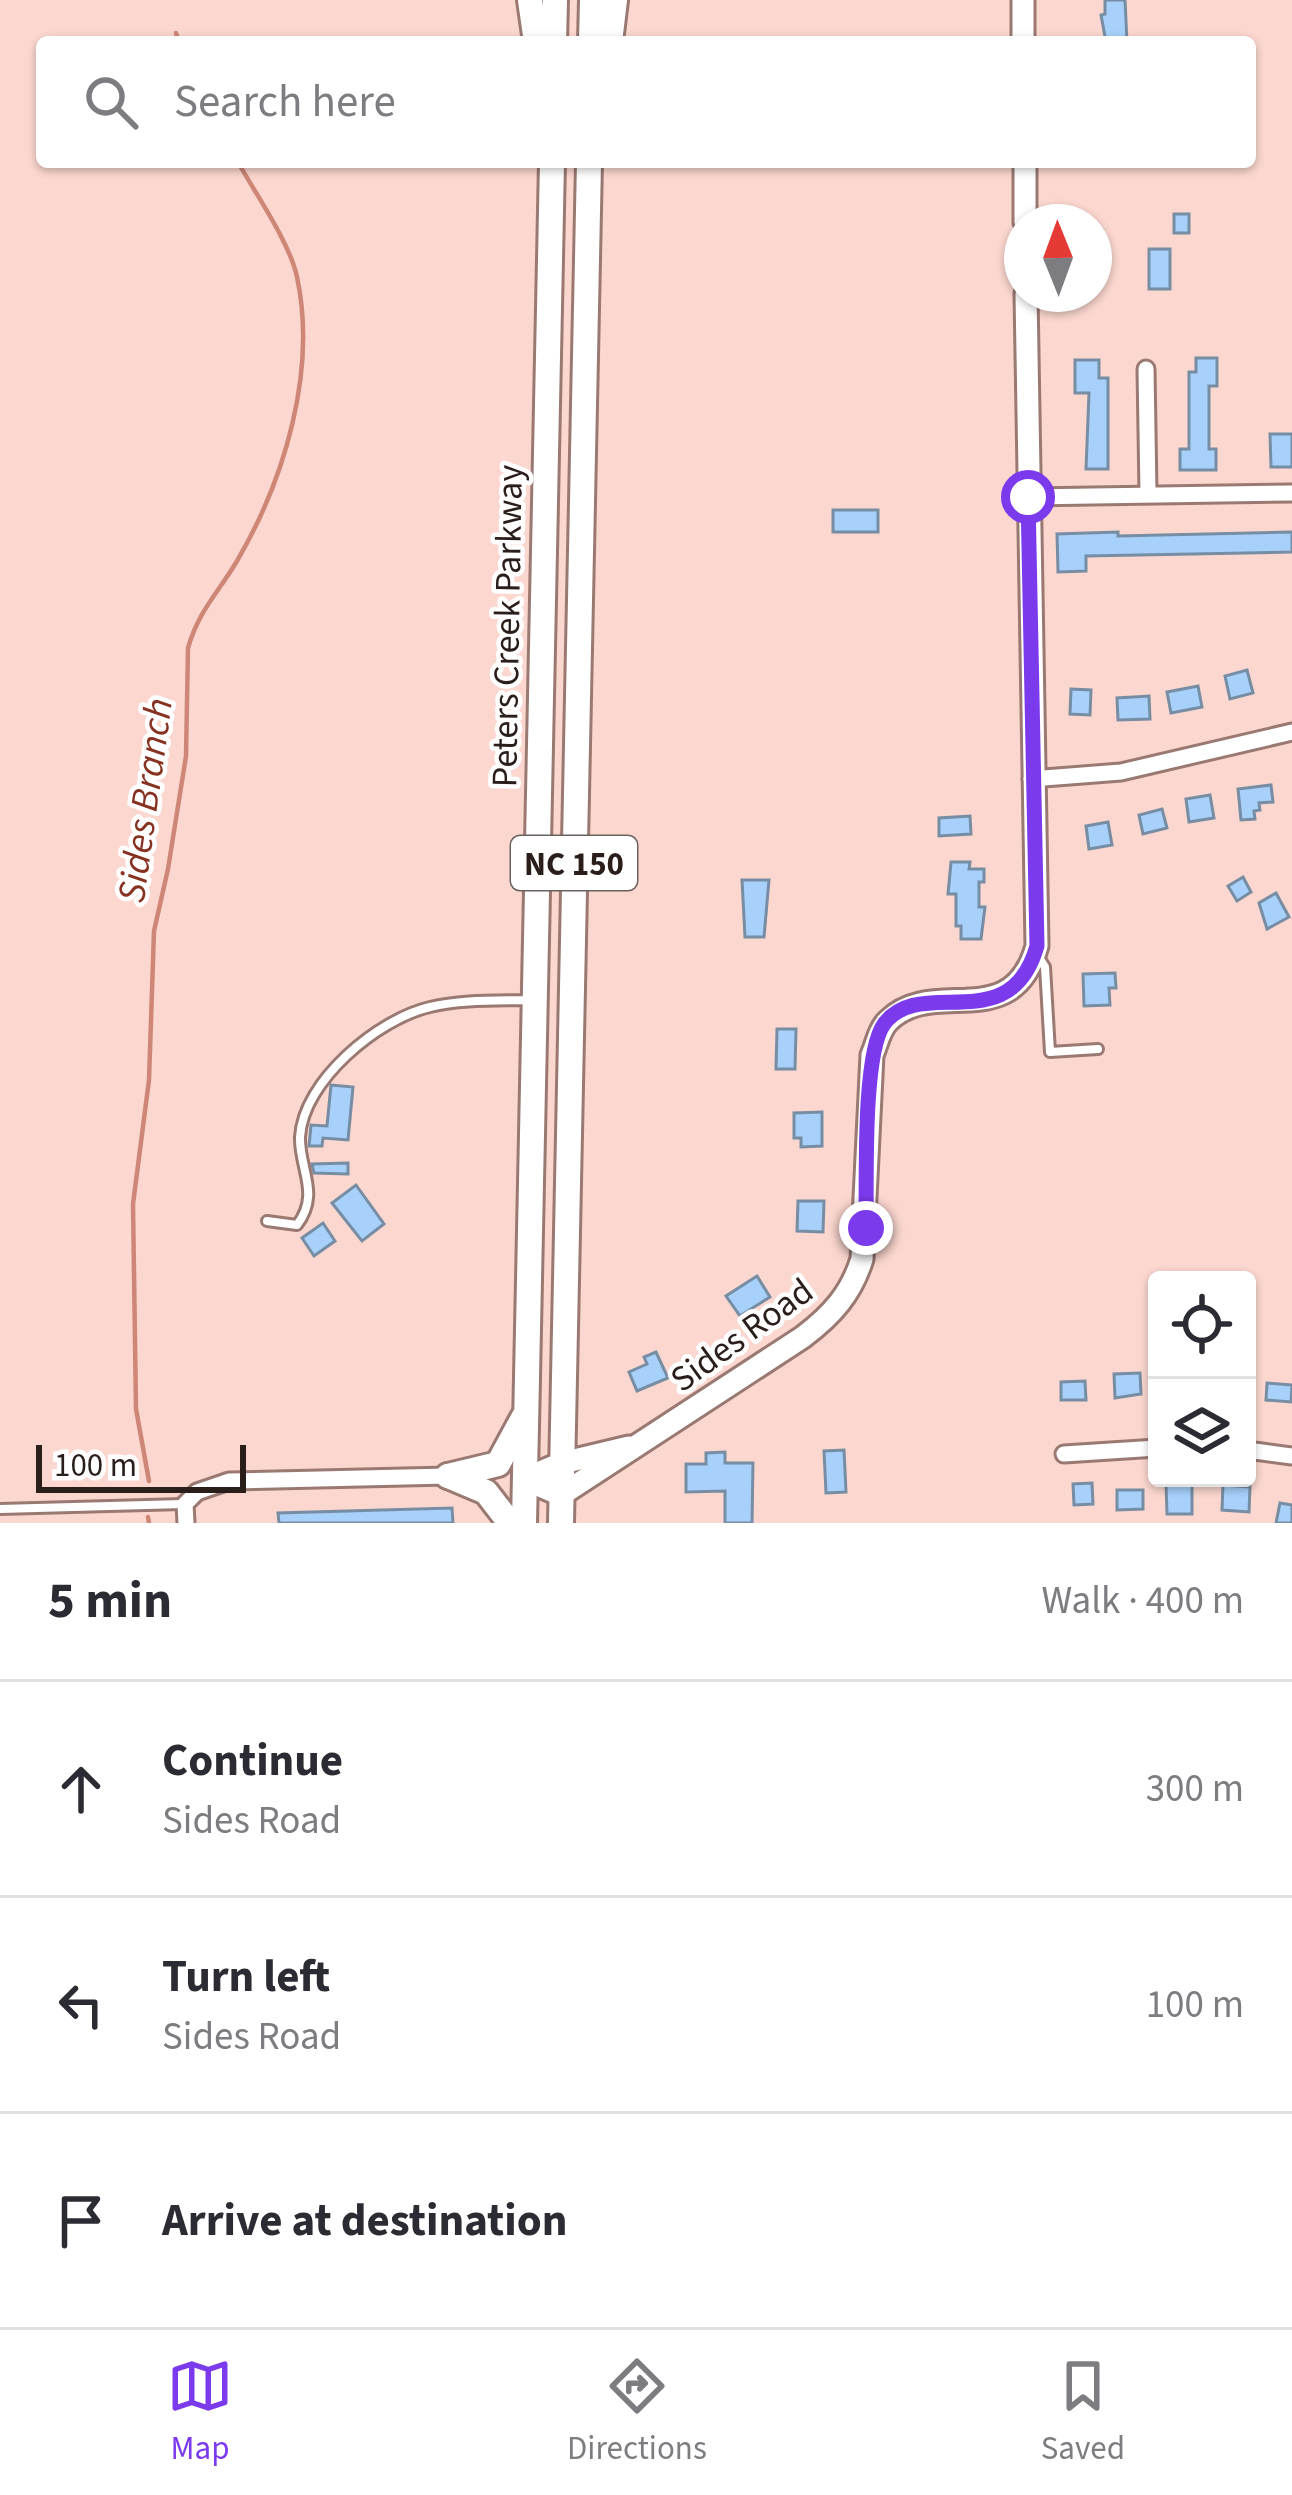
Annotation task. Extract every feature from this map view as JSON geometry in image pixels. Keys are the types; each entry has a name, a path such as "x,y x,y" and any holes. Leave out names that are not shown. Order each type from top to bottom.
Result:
{"main road":[{"path":"530,0 535,36"},
{"path":"554,36 555,0"},
{"path":"592,0 592,36"},
{"path":"611,36 615,0"},
{"name":"Peters Creek Parkway","path":"524,1523 549,168"},
{"name":"Peters Creek Parkway","path":"561,1523 591,168"},
{"path":"448,1476 498,1464 525,1415"},
{"path":"448,1476 486,1492 510,1523"}],"street":[{"path":"1023,0 1023,36"},
{"path":"1024,168 1025,204"},
{"path":"1026,312 1035,952"},
{"path":"1146,369 1148,493"},
{"path":"1028,497 1292,493"},
{"path":"1031,779 1120,772 1292,734"},
{"name":"Sides Road","path":"561,1495 803,1337 834,1311 851,1289 862,1259 872,1055 884,1025 900,1011 986,1000 1011,989 1030,970 1035,952"},
{"name":"Sides Road","path":"524,1479 562,1463 641,1444"},
{"path":"1064,1454 1148,1449"},
{"path":"1256,1451 1292,1456"},
{"path":"186,1523 185,1504 197,1492 229,1481 448,1476"},
{"path":"524,1479 561,1495"}],"lane":[{"path":"1035,952 1045,967 1050,1052 1098,1049"},
{"path":"268,1221 297,1225 304,1215 309,1185 300,1145 301,1120 311,1094 326,1075 377,1034 425,1008 533,1000"},
{"path":"0,1509 185,1504"}],"building":[{"path":"1105,0 1125,0 1127,36 1105,36 1101,15 1105,14"},
{"path":"1174,214 1189,214 1189,233 1174,233"},
{"path":"1149,249 1170,249 1170,289 1149,289"},
{"path":"1196,358 1217,358 1217,386 1209,386 1209,449 1216,449 1216,470 1180,470 1180,449 1189,449 1189,372 1196,372"},
{"path":"1075,360 1099,360 1099,378 1108,378 1108,469 1086,469 1089,393 1075,393"},
{"path":"1270,434 1292,434 1292,467 1271,467"},
{"path":"833,510 878,510 878,532 833,532"},
{"path":"1118,532 1118,536 1292,532 1292,552 1086,556 1086,571 1058,572 1057,534"},
{"path":"1247,670 1253,693 1230,699 1225,676"},
{"path":"1198,686 1202,707 1171,713 1167,692"},
{"path":"1071,689 1091,690 1090,715 1070,714"},
{"path":"1149,696 1150,719 1118,720 1117,698"},
{"path":"1271,785 1273,802 1259,803 1255,819 1241,820 1238,789"},
{"path":"1210,795 1214,818 1189,822 1186,799"},
{"path":"1162,809 1167,828 1143,834 1139,815"},
{"path":"970,816 971,834 939,836 939,818"},
{"path":"1108,822 1112,845 1089,849 1086,826"},
{"path":"951,862 970,862 969,869 984,869 984,882 979,882 979,907 985,907 981,939 961,939 956,894 948,894"},
{"path":"1243,877 1251,892 1237,901 1228,886"},
{"path":"742,880 769,880 764,937 745,937"},
{"path":"1276,893 1289,917 1267,929 1259,903"},
{"path":"1115,973 1116,988 1109,988 1110,1005 1084,1006 1083,974"},
{"path":"777,1029 796,1029 795,1069 776,1069"},
{"path":"331,1085 353,1087 348,1140 323,1138 322,1146 309,1146 311,1125 327,1126"},
{"path":"822,1112 822,1146 801,1147 801,1138 794,1138 794,1113"},
{"path":"348,1163 348,1174 314,1173 312,1164"},
{"path":"356,1185 384,1224 362,1241 332,1203"},
{"path":"798,1201 824,1201 823,1232 797,1231"},
{"path":"323,1223 335,1241 314,1256 302,1238"},
{"path":"757,1276 770,1297 740,1316 726,1296"},
{"path":"656,1352 668,1378 637,1391 629,1372 647,1364 644,1357"},
{"path":"1140,1373 1141,1394 1115,1398 1114,1374"},
{"path":"1085,1381 1086,1400 1061,1400 1061,1382"},
{"path":"1267,1383 1292,1385 1291,1402 1266,1400"},
{"path":"844,1450 846,1492 826,1493 824,1451"},
{"path":"725,1452 725,1463 753,1463 752,1523 725,1523 725,1491 686,1492 686,1464 706,1464 706,1453"},
{"path":"1092,1483 1093,1504 1074,1505 1073,1484"},
{"path":"1166,1487 1192,1487 1192,1514 1167,1514"},
{"path":"1223,1487 1250,1487 1249,1512 1222,1510"},
{"path":"1117,1490 1143,1490 1143,1509 1117,1510"},
{"path":"1280,1503 1292,1505 1292,1523 1276,1523"},
{"path":"452,1508 453,1523 279,1523 278,1513"}],"waterway":[{"name":"Sides Branch","path":"149,1481 136,1409 133,1204 149,1080 154,931 186,756 188,648 269,495 292,423 303,349 293,264 242,168"},
{"name":"Sides Branch","path":"148,1517 149,1523"}],"route":[{"path":"866,1228 872,1055 884,1025 900,1011 986,1000 1011,989 1030,970 1037,946 1028,497"}]}
